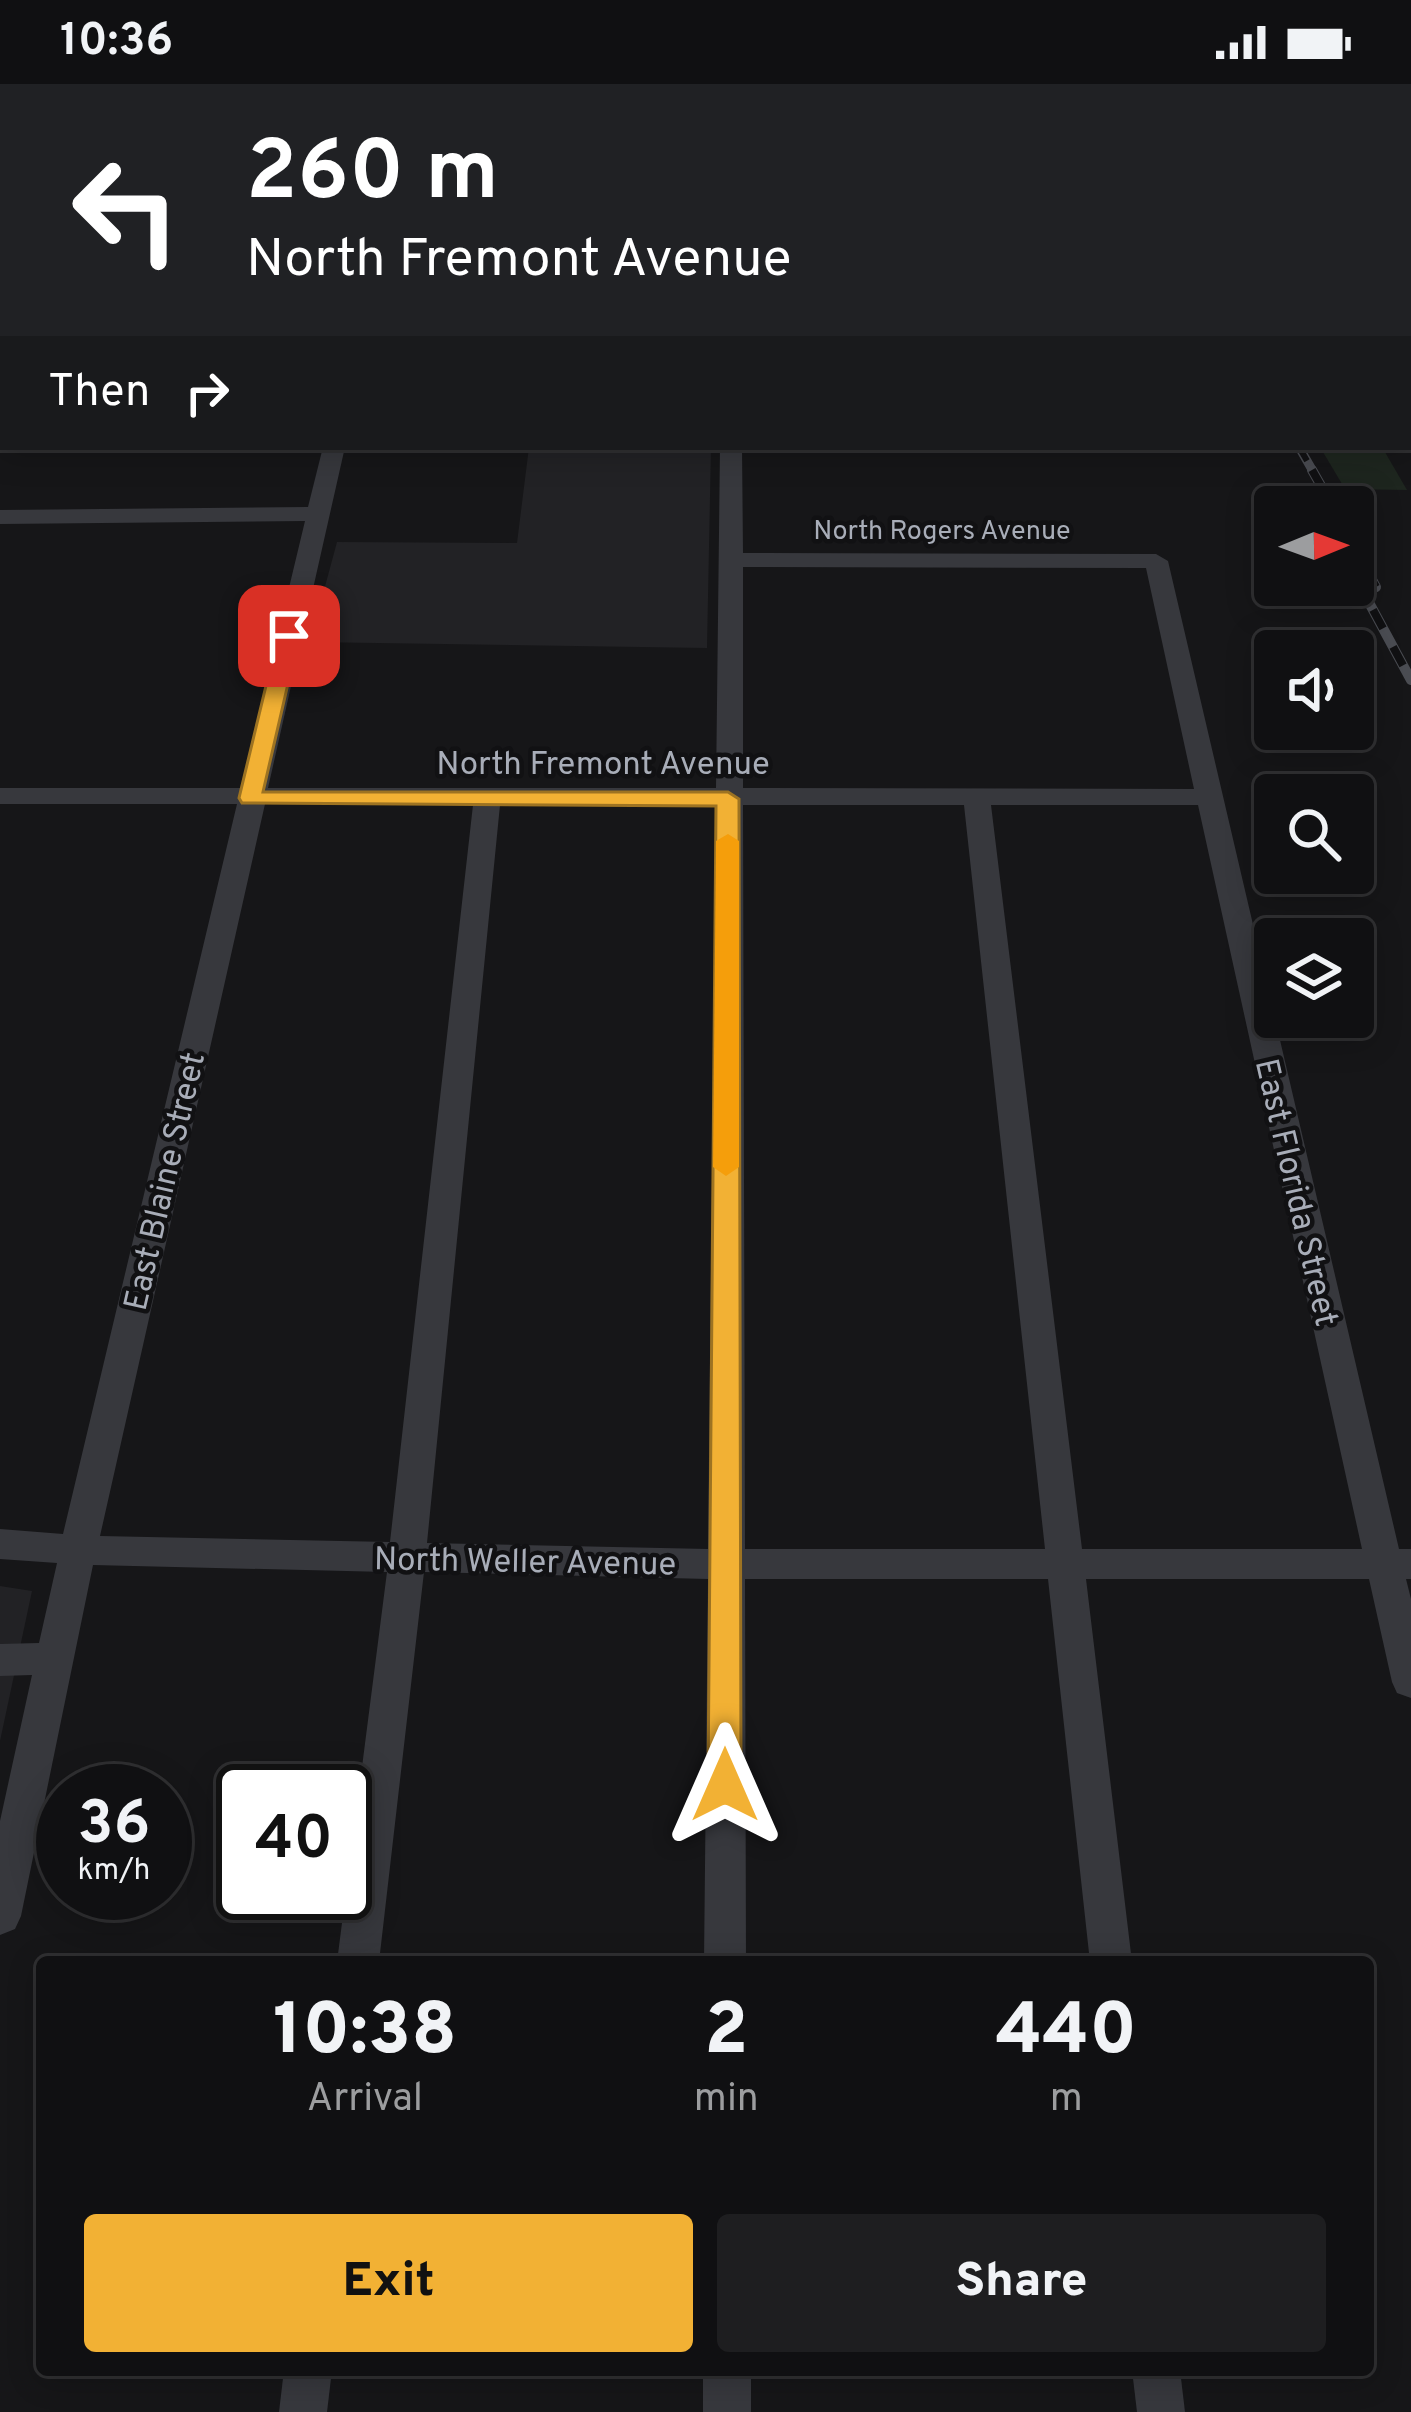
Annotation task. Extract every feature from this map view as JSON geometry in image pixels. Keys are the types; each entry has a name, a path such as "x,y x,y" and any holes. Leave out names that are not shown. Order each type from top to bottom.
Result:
{"street":[{"name":"East Blaine Street","path":"0,1916 79,1550 333,450"},
{"path":"725,1956 731,450"},
{"path":"0,517 317,514"},
{"name":"North Rogers Avenue","path":"728,560 1156,561"},
{"name":"East Florida Street","path":"1156,561 1207,797 1397,1564 1411,1682"},
{"name":"North Fremont Avenue","path":"0,796 1207,797"},
{"path":"977,798 1110,1956"},
{"path":"359,1956 407,1557 487,799"},
{"name":"North Weller Avenue","path":"0,1544 79,1550 724,1564 1397,1564"},
{"path":"0,1660 55,1659"},
{"path":"303,2412 307,2376"},
{"path":"727,2376 727,2412"},
{"path":"1157,2376 1161,2412"}],"shaded area":[{"path":"529,450 711,450 707,648 310,642 337,542 517,543"},
{"path":"1322,450 1384,450 1407,490 1343,486"},
{"path":"0,1586 32,1591 0,1741"}],"railway":[{"path":"1301,450 1314,473"},
{"path":"1312,470 1321,486"},
{"path":"1374,583 1376,587"},
{"path":"1371,606 1411,680"}],"slow traffic":[{"path":"726,1167 728,841"}],"route":[{"path":"289,636 250,798 728,799 725,1785"}]}
